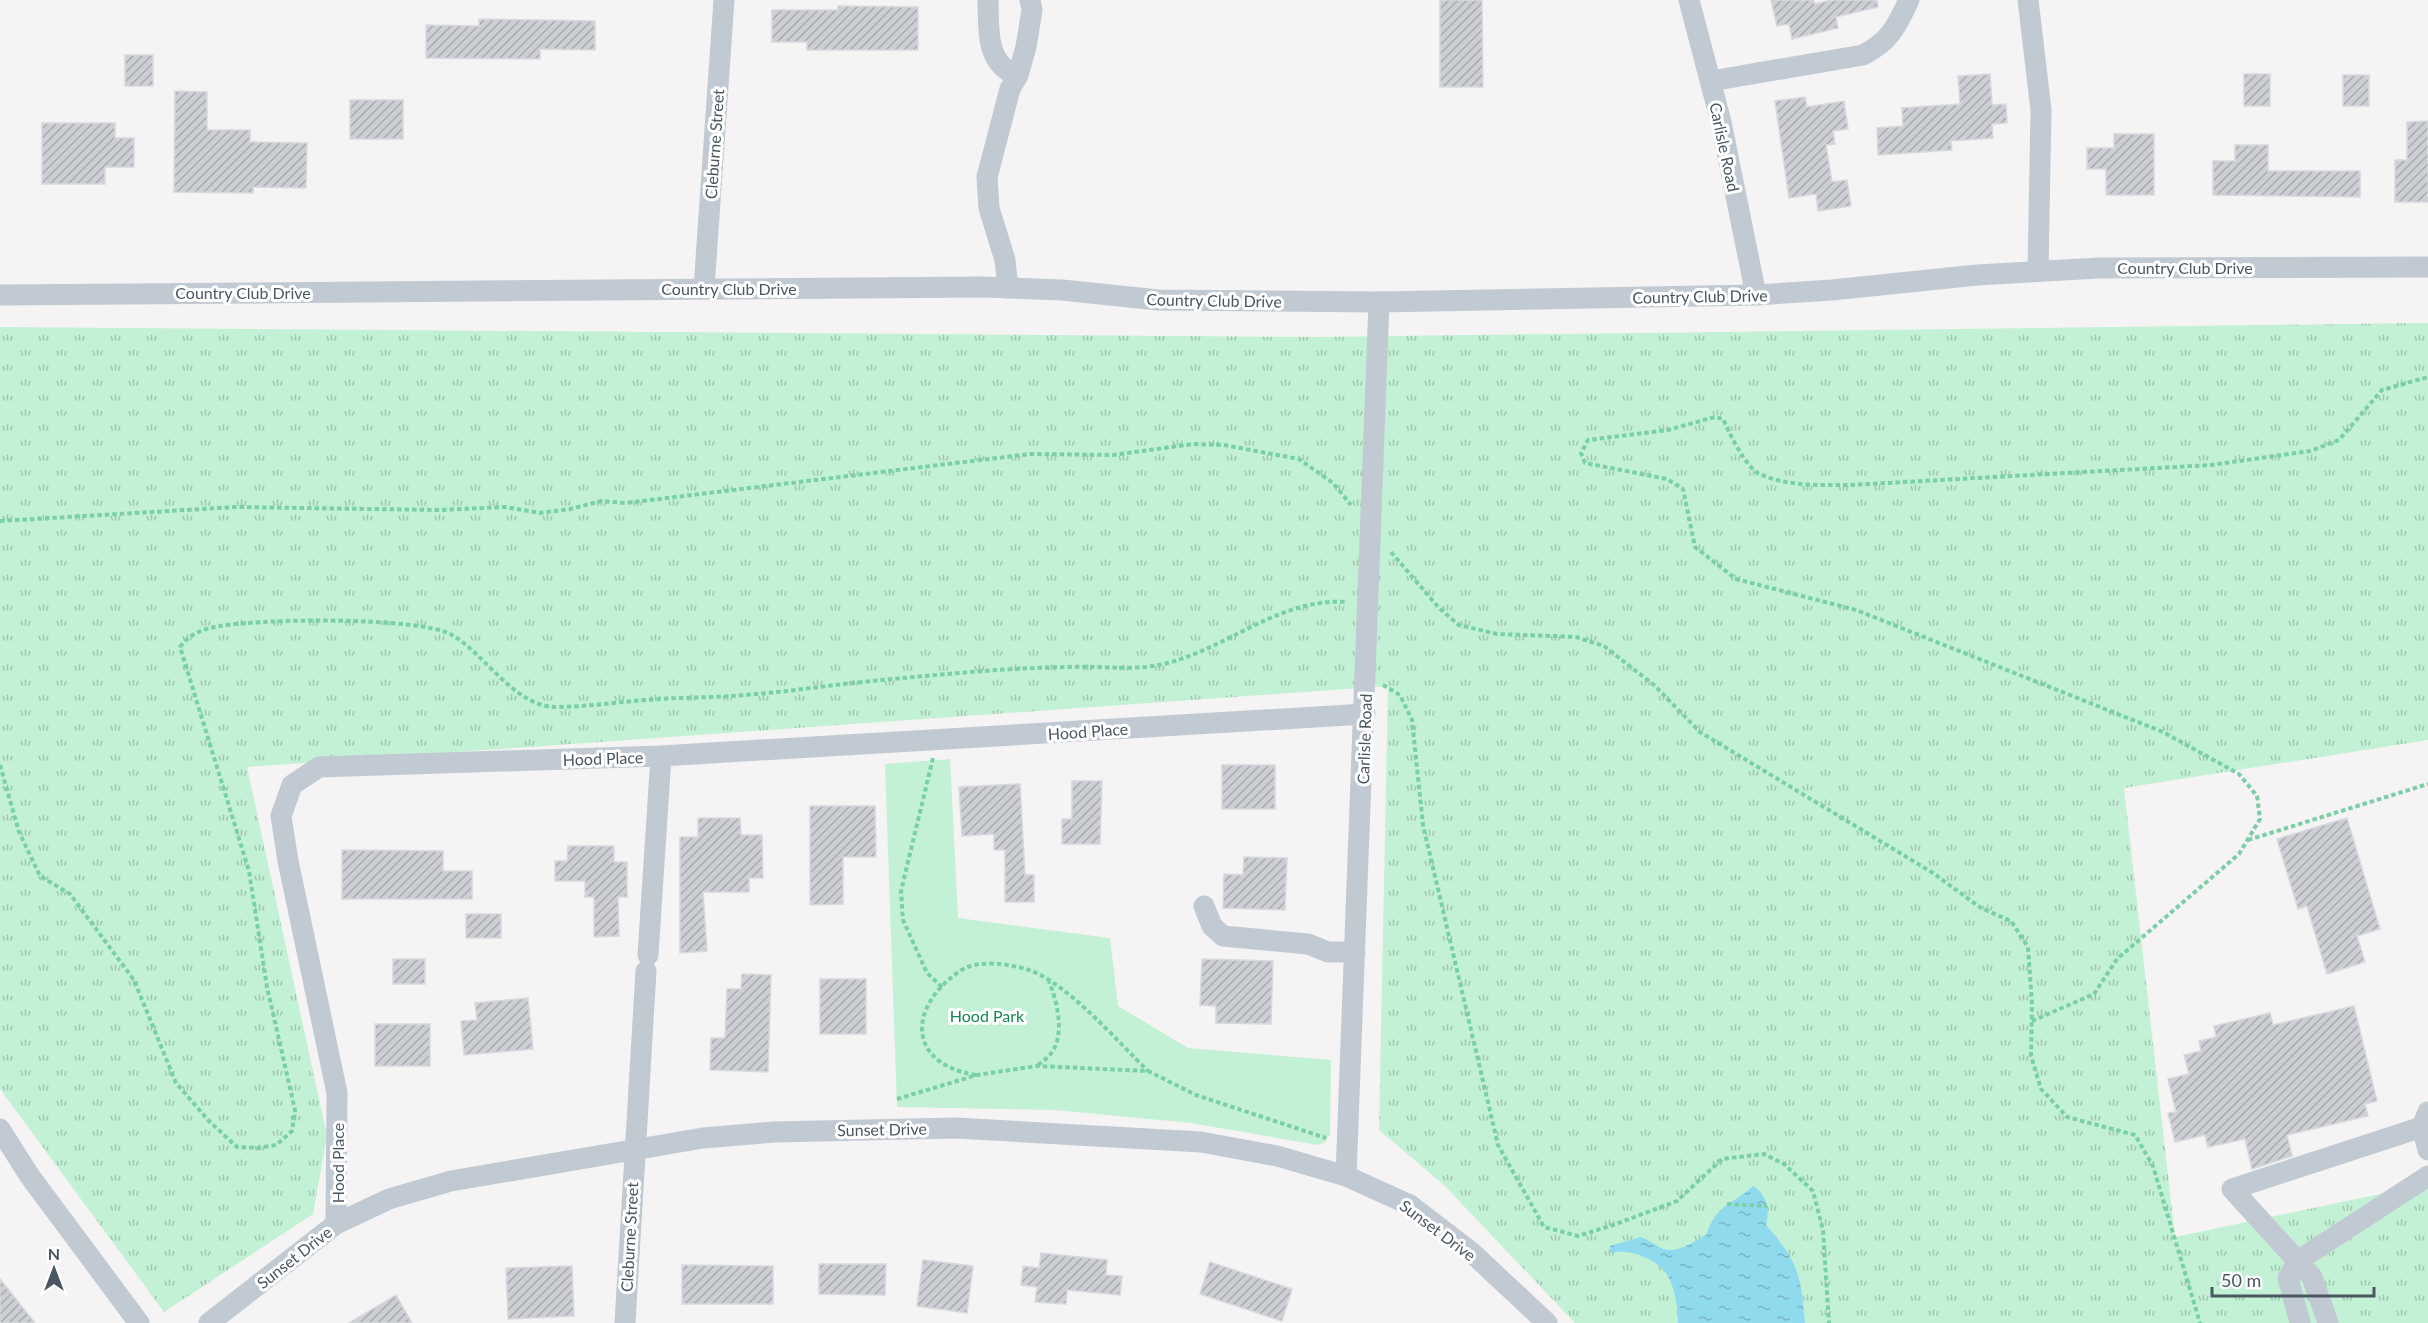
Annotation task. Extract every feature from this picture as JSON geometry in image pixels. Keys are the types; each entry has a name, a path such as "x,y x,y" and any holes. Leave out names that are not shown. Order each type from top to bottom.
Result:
{"street":[{"name":"Cleburne Street","path":"704,288 724,0"},
{"path":"988,0 991,50 1003,70 1017,76"},
{"path":"1008,288 1005,260 988,208 987,177 1010,89 1017,76 1032,10 1030,0"},
{"name":"Carlisle Road","path":"1689,0 1711,81 1756,295"},
{"path":"1711,81 1863,55 1879,46 1892,34 1909,0"},
{"path":"2028,0 2041,110 2038,271"},
{"name":"Country Club Drive","path":"0,295 704,288 1008,288 1062,290 1158,300 1378,302 1756,295 2099,268 2428,267"},
{"name":"Carlisle Road","path":"1346,1176 1365,714 1378,302"},
{"name":"Hood Place","path":"336,1224 337,1092 288,861 281,816 292,784 319,767 661,756 1365,714"},
{"name":"Cleburne Street","path":"625,1323 634,1151 661,756"},
{"path":"1204,906 1212,926 1222,936 1308,944 1328,952 1355,952"},
{"path":"2328,1323 2312,1277 2299,1260 2232,1189 2425,1120 2428,1150"},
{"name":"Sunset Drive","path":"209,1323 336,1224 389,1199 451,1181 703,1138 774,1132 956,1128 1201,1142 1277,1156 1346,1176 1410,1205 1470,1251 1547,1323"},
{"path":"0,1129 29,1175 139,1323"},
{"path":"2300,1323 2288,1278 2299,1260 2428,1176"}],"path":[{"path":"2031,1021 2094,994 2117,960 2239,854 2260,819 2257,796 2239,774 2163,732 1856,610 1736,579 1695,548 1683,489 1667,479 1585,463 1581,453 1588,440 1668,430 1715,417 1723,419 1731,438 1756,472 1794,484 1861,485 2211,465 2310,451 2330,444 2339,440 2382,390 2428,377"},
{"path":"0,521 236,507 440,510 505,507 540,513 570,510 601,501 626,503 1030,454 1113,455 1193,444 1224,445 1299,459 1333,483 1439,608 1459,625 1497,634 1576,638 1604,646 1653,685 1700,732 1933,873 1981,908 2011,921 2028,947 2031,1056 2041,1089 2067,1117 2135,1135 2153,1166 2200,1323"},
{"path":"1366,681 1388,686 1400,694 1412,720 1423,825 1498,1145 1544,1227 1578,1236 1616,1224 1677,1201 1722,1158 1764,1154 1784,1164 1813,1191 1823,1230 1829,1323"},
{"path":"937,741 901,891 903,920 927,973 943,988"},
{"path":"2247,840 2428,784"},
{"path":"977,1075 957,1072 937,1061 925,1043 920,1025 925,1010 960,970 997,964 1028,970 1065,991 1148,1071 1196,1095 1347,1144"},
{"path":"1037,1066 1053,1051 1059,1033 1055,994 1049,981"},
{"path":"897,1099 977,1075 1037,1066 1148,1071"},
{"path":"1726,1204 1767,1206"}],"green space":[{"path":"2428,323 2428,740 2124,788 2175,1237 2428,1184 2428,1323 1575,1323 1444,1185 1379,1130 1388,686 247,767 327,1136 313,1214 164,1312 0,1089 0,327 1316,337"},
{"name":"Hood Park","path":"950,759 958,918 1110,938 1118,1006 1188,1048 1331,1060 1330,1135 1325,1142 1318,1145 1191,1123 1055,1110 897,1107 885,764"}],"water":[{"path":"1753,1186 1762,1194 1766,1203 1768,1214 1766,1225 1785,1249 1796,1270 1800,1281 1805,1323 1678,1323 1674,1291 1666,1273 1641,1255 1625,1252 1610,1253 1610,1246 1641,1237 1668,1250 1685,1246 1706,1235 1715,1216"}],"building":[{"path":"1440,0 1482,0 1483,87 1440,87"},
{"path":"1771,0 1814,0 1815,4 1831,0 1877,0 1878,7 1836,17 1838,28 1792,39 1789,24 1777,26"},
{"path":"838,6 918,7 918,50 807,50 807,42 772,42 772,10 838,10"},
{"path":"479,19 595,21 595,50 540,49 540,59 426,58 426,25 479,26"},
{"path":"125,55 153,55 153,86 125,86"},
{"path":"1990,74 1992,105 2006,104 2007,123 1992,124 1993,138 1951,141 1952,150 1878,155 1877,128 1903,126 1902,108 1960,104 1958,76"},
{"path":"2244,74 2270,74 2270,106 2244,106"},
{"path":"2343,75 2369,75 2369,106 2343,106"},
{"path":"175,91 207,92 207,130 250,130 250,142 307,143 306,188 253,187 253,193 174,192"},
{"path":"1805,97 1807,107 1844,101 1848,129 1833,131 1835,144 1826,145 1832,182 1847,180 1851,206 1818,211 1816,194 1789,198 1775,101"},
{"path":"350,100 403,100 403,139 350,139"},
{"path":"2428,121 2428,202 2395,202 2395,160 2407,160 2407,122"},
{"path":"42,123 115,123 115,138 134,138 134,167 105,167 105,184 42,184"},
{"path":"2114,134 2154,134 2154,195 2106,195 2106,169 2087,169 2087,148 2114,148"},
{"path":"2235,145 2268,145 2268,171 2360,171 2360,197 2213,195 2213,161 2235,161"},
{"path":"1222,765 1275,765 1275,809 1222,809"},
{"path":"1072,781 1102,781 1100,844 1062,844 1062,819 1072,819"},
{"path":"1020,784 1025,875 1034,875 1034,902 1005,902 1005,850 994,850 994,834 962,836 959,787"},
{"path":"810,806 875,806 876,857 843,857 843,904 810,905"},
{"path":"698,818 740,818 741,835 762,835 763,878 749,878 749,892 703,892 707,951 680,953 680,837 698,837"},
{"path":"2347,818 2380,929 2357,936 2365,962 2327,974 2307,906 2298,909 2277,839"},
{"path":"568,846 614,846 614,862 627,862 627,897 618,897 619,936 594,937 594,897 585,897 585,881 555,881 555,861 567,861"},
{"path":"342,850 443,851 443,871 472,871 472,899 342,899"},
{"path":"1244,857 1287,858 1285,910 1223,908 1224,874 1243,875"},
{"path":"466,914 501,914 501,938 466,938"},
{"path":"393,959 425,959 425,984 393,984"},
{"path":"1202,959 1273,961 1271,1024 1216,1023 1216,1006 1200,1005"},
{"path":"742,974 771,975 768,1072 710,1070 711,1038 725,1038 727,989 741,989"},
{"path":"820,979 866,979 866,1034 820,1034"},
{"path":"528,998 533,1049 464,1055 461,1021 477,1020 475,1003"},
{"path":"2354,1006 2377,1101 2365,1104 2368,1116 2287,1135 2292,1156 2252,1169 2245,1139 2208,1147 2205,1135 2175,1142 2168,1113 2176,1112 2168,1079 2189,1074 2184,1055 2201,1051 2199,1041 2216,1037 2214,1026 2270,1013 2273,1025"},
{"path":"375,1024 430,1024 430,1066 375,1066"},
{"path":"1041,1253 1107,1260 1106,1275 1122,1276 1120,1295 1067,1290 1066,1304 1035,1302 1037,1287 1021,1285 1023,1266 1039,1268"},
{"path":"923,1260 973,1266 967,1313 917,1306"},
{"path":"1210,1262 1292,1289 1282,1321 1200,1294"},
{"path":"819,1264 886,1264 885,1295 819,1294"},
{"path":"682,1265 773,1266 773,1304 682,1304"},
{"path":"572,1266 574,1316 508,1319 506,1268"},
{"path":"0,1279 35,1323 0,1323"},
{"path":"396,1295 412,1323 349,1323"}]}
